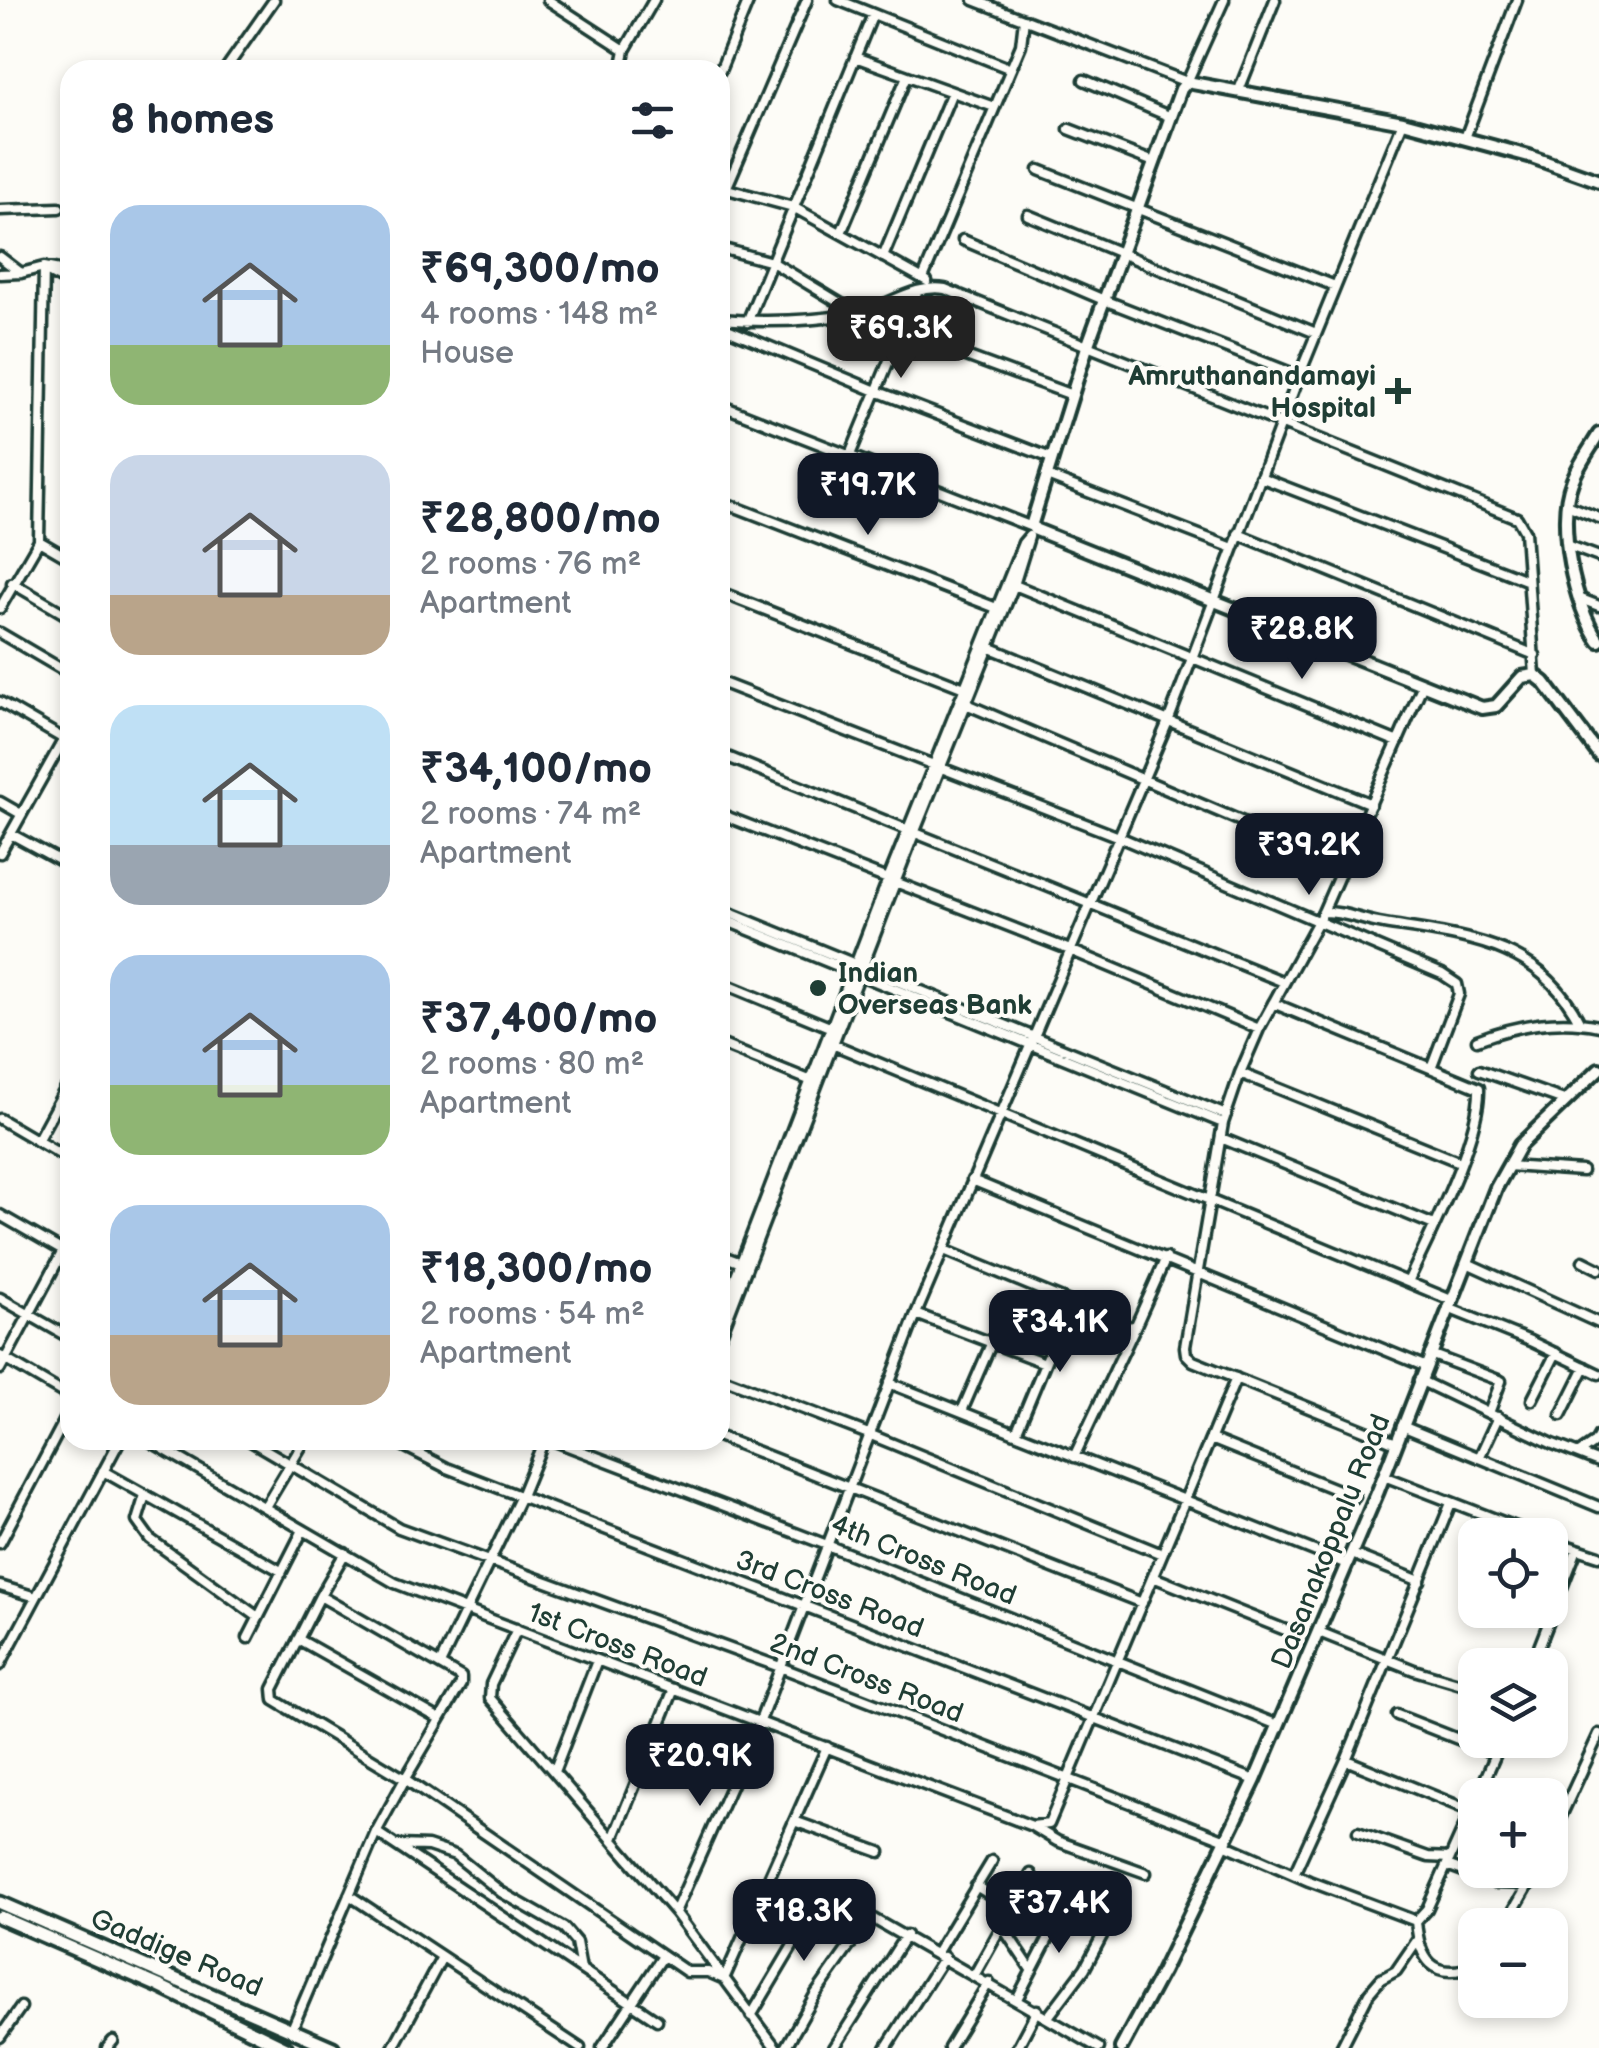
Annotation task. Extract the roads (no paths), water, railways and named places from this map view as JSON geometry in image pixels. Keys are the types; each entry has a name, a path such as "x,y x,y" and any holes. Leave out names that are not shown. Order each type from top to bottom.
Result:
{"main road":[{"name":"Gaddige Road","path":"0,1903 333,2048"},
{"name":"Gaddige Road","path":"0,1917 159,1986 286,2048"}],"street":[{"path":"232,60 274,0"},
{"path":"548,0 625,50"},
{"path":"623,60 654,0"},
{"path":"724,60 749,0"},
{"path":"730,172 806,0"},
{"path":"838,0 1011,69"},
{"path":"974,0 1187,82 1403,122 1529,156 1599,181"},
{"path":"730,1300 911,829 1032,530 1050,458 1170,116 1224,0"},
{"path":"1239,90 1275,0"},
{"path":"1465,138 1517,0"},
{"path":"743,336 873,14"},
{"path":"923,278 1021,45 1024,19"},
{"path":"854,57 994,107"},
{"path":"841,233 907,76"},
{"path":"1084,80 1170,116"},
{"path":"883,257 952,92"},
{"path":"675,1912 760,1721 916,1314 1168,720 1334,286 1403,122"},
{"path":"1069,129 1154,162"},
{"path":"1039,170 1334,286"},
{"path":"730,190 793,208 934,287 1521,521 1535,675"},
{"path":"0,210 59,208"},
{"path":"1028,215 1316,333"},
{"path":"963,240 1299,376"},
{"path":"730,251 772,262 858,314"},
{"path":"0,258 21,273"},
{"path":"44,269 60,278"},
{"path":"0,608 39,541 44,269"},
{"path":"0,274 60,271"},
{"path":"730,322 858,314 934,287"},
{"path":"850,455 918,292"},
{"path":"730,328 876,391 1050,458"},
{"path":"901,332 1072,395"},
{"path":"730,409 1489,708 1496,706 1522,676 1535,675 1599,755"},
{"path":"1599,434 1571,484 1564,518 1588,624 1599,641"},
{"path":"1047,476 1233,548"},
{"path":"1260,477 1526,580"},
{"path":"730,505 1000,609"},
{"path":"1567,505 1599,518"},
{"path":"1238,534 1535,655"},
{"path":"39,541 60,553"},
{"path":"1568,544 1599,557"},
{"path":"12,583 60,611"},
{"path":"1011,584 1398,742"},
{"path":"730,596 968,689"},
{"path":"1581,599 1599,606"},
{"path":"0,633 60,668"},
{"path":"986,646 1370,804"},
{"path":"1396,1443 1193,1361 1186,1354 1224,1119 1240,1073 1259,1029 1323,912 1424,684"},
{"path":"730,686 1119,837 1442,974 1457,984 1459,994 1431,1068"},
{"path":"0,702 60,737"},
{"path":"963,703 1344,865"},
{"path":"0,853 60,746"},
{"path":"730,758 1284,982"},
{"path":"0,802 20,814"},
{"path":"730,818 1070,950 1259,1029"},
{"path":"11,834 60,861"},
{"path":"1323,912 1482,941 1506,950 1551,981 1567,998 1578,1022"},
{"path":"730,913 1224,1119"},
{"path":"730,922 858,968"},
{"path":"830,1043 832,1028 858,968"},
{"path":"730,986 832,1028"},
{"path":"1273,1002 1479,1088 1460,1162 1408,1282"},
{"path":"1477,1040 1501,1031 1556,1021 1599,1026"},
{"path":"830,1043 1408,1282 1599,1374"},
{"path":"730,1048 814,1082"},
{"name":"Dasanakoppalu Road","path":"1121,2048 1225,1842 1278,1725 1384,1476 1496,1188 1520,1145 1599,1069"},
{"path":"1479,1070 1564,1100"},
{"path":"1240,1073 1460,1162"},
{"path":"37,1141 60,1098"},
{"path":"0,1120 60,1154"},
{"path":"1221,1138 1434,1224"},
{"path":"1508,1166 1582,1171"},
{"path":"972,1180 1424,1366"},
{"path":"0,1215 60,1249"},
{"path":"944,1250 1125,1326 1136,1325"},
{"path":"1074,1456 1166,1258"},
{"path":"730,1259 746,1265"},
{"path":"1583,1261 1599,1269"},
{"path":"1467,1262 1599,1323"},
{"path":"0,1369 2,1358 60,1264"},
{"path":"0,1298 60,1332"},
{"path":"1016,1433 1070,1303"},
{"path":"916,1314 1045,1363"},
{"path":"962,1411 990,1344"},
{"path":"1532,1400 1556,1353"},
{"path":"1429,1354 1501,1381 1479,1458"},
{"path":"2,1358 60,1391"},
{"path":"1561,1415 1585,1367"},
{"path":"1032,1826 1049,1824 1236,1378"},
{"path":"1419,1380 1599,1462"},
{"path":"730,1381 1162,1554"},
{"path":"889,1383 1186,1502 1420,1581"},
{"path":"1402,1426 1599,1506"},
{"path":"0,1542 60,1429"},
{"path":"1579,1453 1599,1435"},
{"path":"1211,1439 1355,1497"},
{"path":"730,1441 1142,1603"},
{"path":"0,1666 115,1450"},
{"name":"1st Cross Road","path":"166,1450 395,1582 1146,1873"},
{"name":"2nd Cross Road","path":"266,1450 399,1528 780,1667 1069,1779 1416,1921"},
{"path":"264,1507 299,1450"},
{"name":"3rd Cross Road","path":"412,1450 447,1468 1254,1780"},
{"path":"440,1664 491,1562 540,1450"},
{"name":"4th Cross Road","path":"578,1450 827,1544 1278,1725"},
{"path":"103,1471 281,1571"},
{"path":"1384,1476 1491,1518"},
{"path":"144,1494 137,1521 150,1539 201,1572 258,1617"},
{"path":"1294,1874 1346,1760 1451,1503"},
{"path":"248,1638 303,1530"},
{"path":"1568,1546 1599,1556"},
{"path":"1539,1648 1578,1549"},
{"path":"346,1554 298,1639 272,1692 274,1700 386,1765 686,1972 708,1972 724,1979"},
{"path":"1153,1577 1298,1635"},
{"path":"0,1586 36,1597"},
{"path":"292,2029 376,1832 462,1681 459,1675 320,1596"},
{"path":"516,1630 491,1684 490,1698 675,1912 776,2048"},
{"path":"1318,1632 1458,1683"},
{"path":"298,1639 440,1719"},
{"path":"554,1768 596,1661"},
{"path":"613,1838 674,1689"},
{"path":"1397,1715 1458,1739"},
{"path":"1568,1801 1599,1734"},
{"path":"724,1979 827,1748"},
{"path":"1346,1760 1458,1801"},
{"path":"794,1821 880,1852"},
{"path":"376,1832 657,2020"},
{"path":"1358,1832 1458,1866"},
{"path":"1458,1839 1424,1914 1416,1921 1422,1956 1434,1966 1458,1970"},
{"path":"396,1846 428,1846 455,1856 501,1892 570,1934 576,1942 581,1969"},
{"path":"886,2048 992,1860"},
{"path":"975,1974 1031,1874"},
{"path":"976,1886 1012,1908"},
{"path":"751,2016 824,1893"},
{"path":"349,1894 580,2048"},
{"path":"1017,1999 1070,1897"},
{"path":"1048,2018 1078,1979 1113,1915"},
{"path":"786,2048 815,1995 866,1918 878,1918 1099,2048"},
{"path":"1002,1926 1030,1968"},
{"path":"834,2048 906,1935"},
{"path":"1341,2048 1368,1993 1396,1971 1418,1939"},
{"path":"602,2048 663,1956"},
{"path":"393,2048 442,1957"},
{"path":"949,2048 989,1982"},
{"path":"0,2036 21,2007"},
{"path":"1016,2048 1036,2010"}],"place":[{"name":"Amruthanandamayi Hospital","path":"1398,391"},
{"name":"Indian Overseas Bank","path":"818,988"}]}
